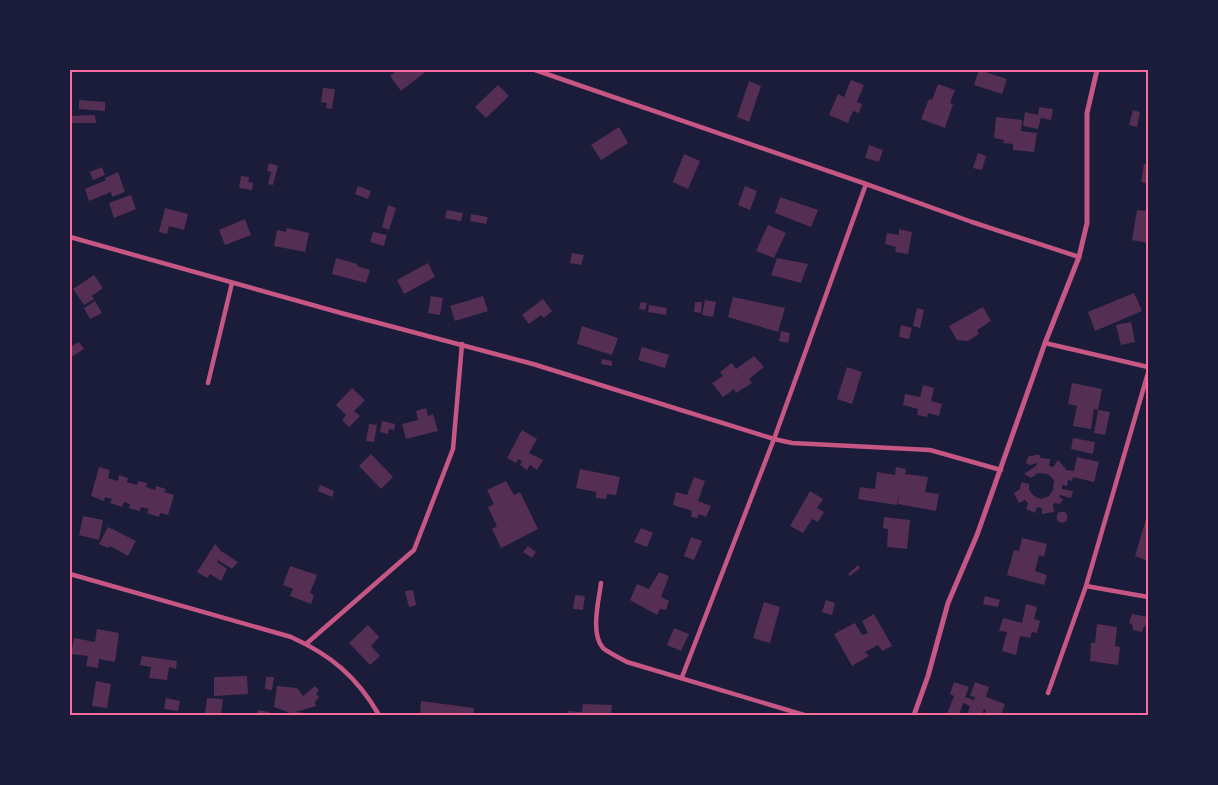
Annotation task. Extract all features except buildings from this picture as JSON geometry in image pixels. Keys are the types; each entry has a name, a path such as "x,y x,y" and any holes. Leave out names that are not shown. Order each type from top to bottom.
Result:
{"street":[{"path":"535,70 972,222 1079,257"},
{"path":"914,715 928,676 948,603 977,535 1045,343 1079,257 1087,223 1087,113 1097,70"},
{"path":"682,678 774,439 866,184"},
{"path":"70,237 232,283 533,364 774,439 792,443 930,450 1001,470"},
{"path":"208,383 232,283"},
{"path":"1045,343 1148,367"},
{"path":"306,644 414,550 453,449 462,344"},
{"path":"1048,693 1086,586 1148,373"},
{"path":"70,574 291,637 328,656 344,670 369,698 379,715"},
{"path":"601,583 596,624 597,636 603,648 627,662 662,674 682,678 804,715"},
{"path":"1086,586 1148,596"}]}
